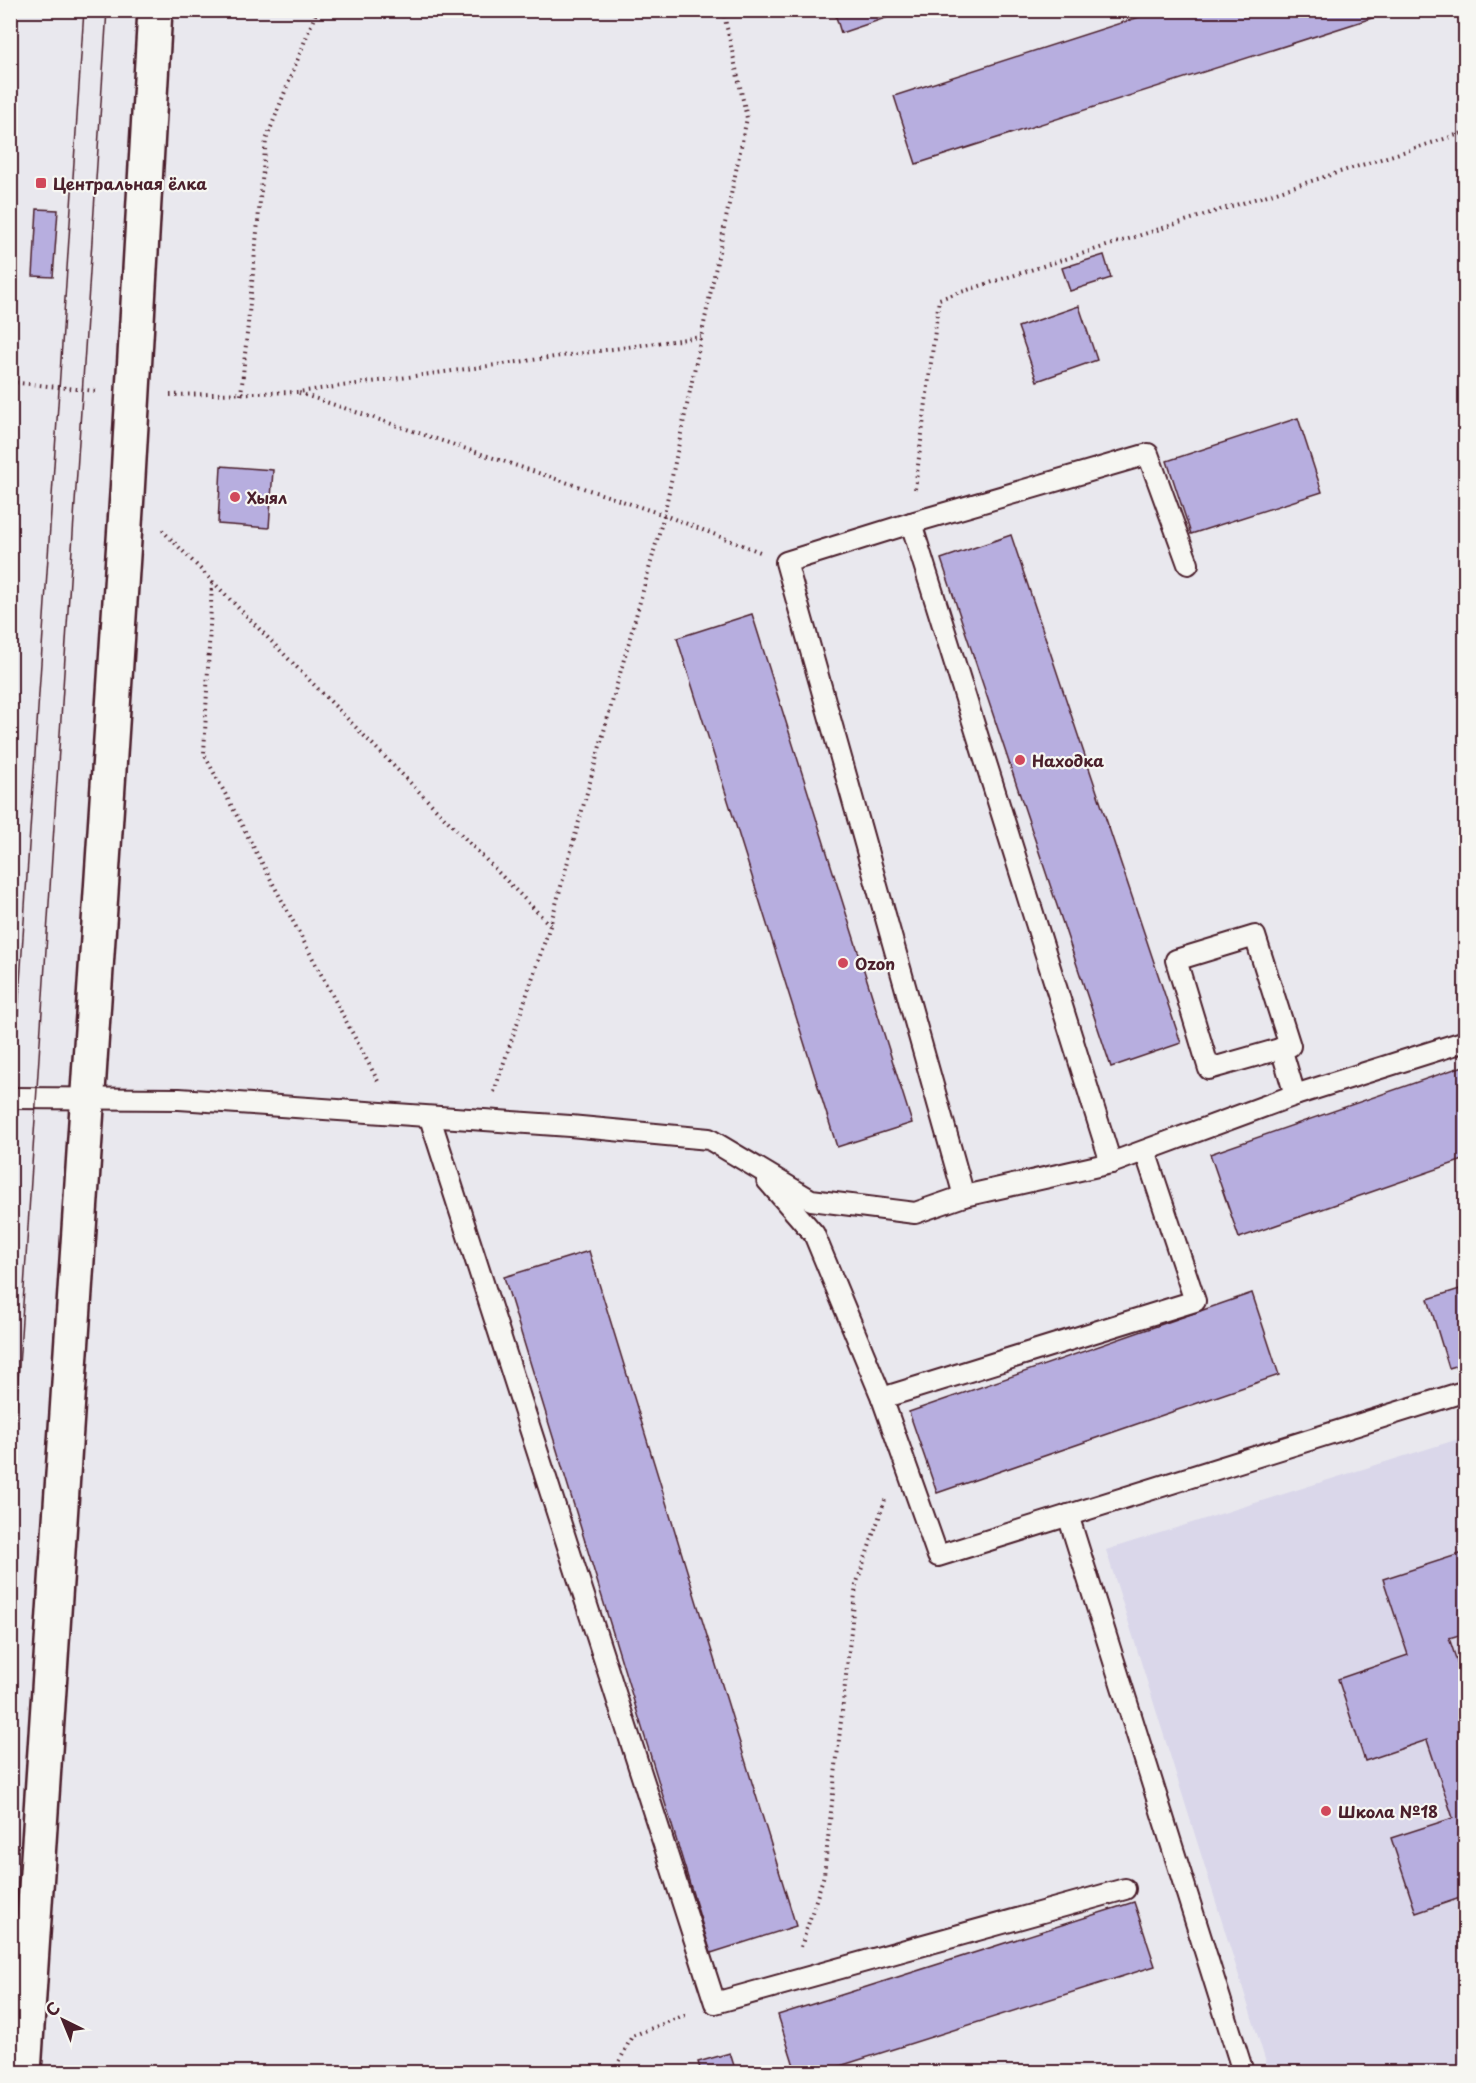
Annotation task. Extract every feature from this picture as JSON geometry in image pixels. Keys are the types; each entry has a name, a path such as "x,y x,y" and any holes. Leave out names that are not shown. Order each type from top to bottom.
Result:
{"street":[{"path":"24,2073 127,494 155,10"}],"lane":[{"path":"964,1196 786,562 1148,454 1188,564"},
{"path":"911,523 1111,1163"},
{"path":"1255,936 1290,1046 1281,1048 1209,1069 1176,960 1255,936"},
{"path":"10,1098 179,1099 709,1139 811,1200 915,1212 964,1196 1111,1163 1295,1095 1466,1041"},
{"path":"1281,1048 1295,1095"},
{"path":"430,1118 715,2003 1125,1889"},
{"path":"882,1398 1194,1301 1144,1151"},
{"path":"755,1167 814,1234 882,1398 938,1556 1466,1391"},
{"path":"1068,1515 1243,2073"}],"path":[{"path":"241,396 266,140 317,10"},
{"path":"485,1121 550,926 664,515 747,118 723,10"},
{"path":"911,523 939,299 1466,132"},
{"path":"10,382 132,395 241,396 298,392 701,337"},
{"path":"298,392 664,515 786,562"},
{"path":"127,494 550,926"},
{"path":"213,582 204,754 396,1116"},
{"path":"790,1982 824,1875 856,1585 902,1453"},
{"path":"614,2073 632,2036 715,2003"}],"shaded area":[{"name":"Школа №18","path":"1465,1437 1465,2072 1269,2072 1106,1550"}],"building":[{"path":"834,10 909,10 841,33"},
{"path":"1161,10 1397,10 916,164 894,96"},
{"path":"37,209 58,210 53,277 33,276"},
{"path":"1104,255 1111,278 1070,291 1062,268"},
{"path":"1079,306 1097,360 1037,381 1018,327"},
{"path":"1298,418 1322,492 1191,534 1167,461"},
{"path":"221,466 273,470 269,528 218,524"},
{"path":"1011,535 1181,1043 1111,1067 941,559"},
{"path":"752,614 912,1123 837,1147 677,638"},
{"path":"1466,1065 1466,1159 1239,1238 1210,1154"},
{"path":"589,1251 796,1926 711,1953 504,1277"},
{"path":"1466,1287 1466,1363 1449,1368 1428,1299"},
{"path":"1252,1293 1279,1375 937,1493 909,1412"},
{"path":"1466,1552 1466,1633 1449,1638 1466,1688 1466,1896 1416,1913 1391,1838 1453,1818 1427,1740 1365,1761 1338,1679 1408,1655 1383,1579"},
{"path":"1134,1902 1155,1966 821,2072 796,2072 778,2015"},
{"path":"730,2053 736,2072 701,2072 698,2062"}],"tram line":[{"path":"10,1134 84,10"},
{"path":"10,1504 107,10"}],"place":[{"name":"Центральная ёлка","path":"41,183"},
{"name":"Хыял","path":"235,497"},
{"name":"Находка","path":"1020,760"},
{"name":"Ozon","path":"843,963"},
{"name":"Школа №18","path":"1326,1811"}]}
